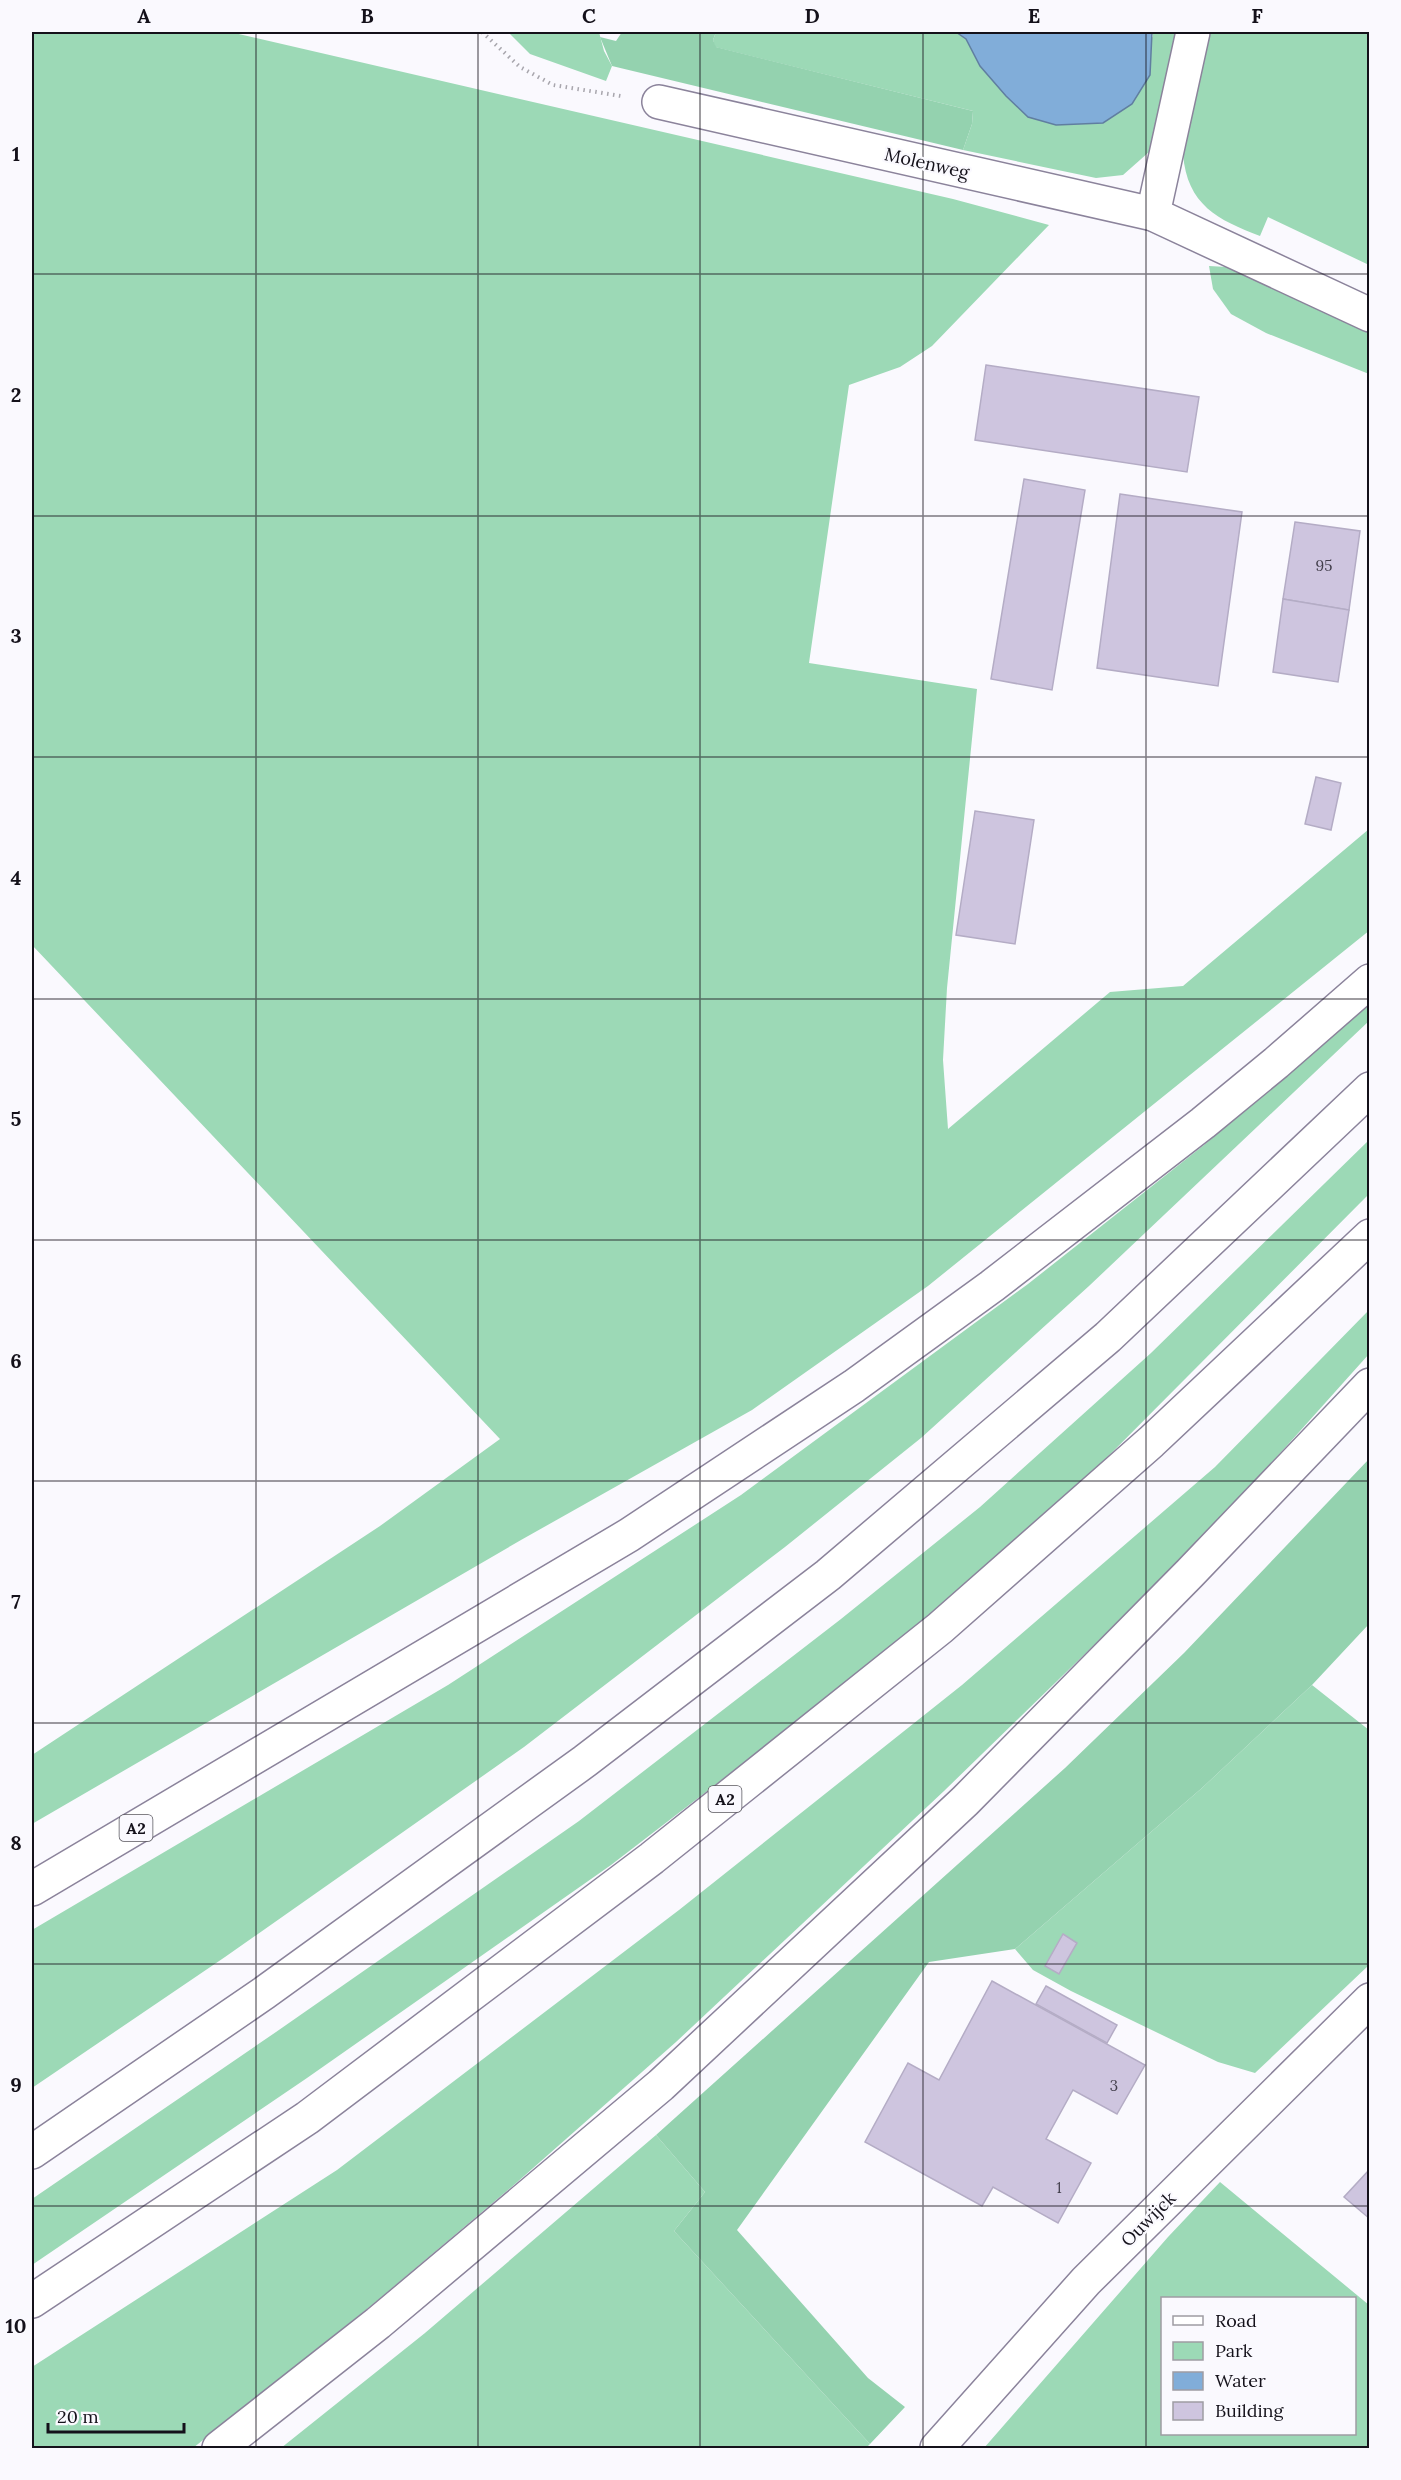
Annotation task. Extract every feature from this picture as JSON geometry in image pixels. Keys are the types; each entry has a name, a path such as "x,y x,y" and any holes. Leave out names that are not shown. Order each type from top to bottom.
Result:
{"main road":[{"path":"1154,214 1193,32"},
{"name":"Molenweg","path":"659,102 1154,214 1370,315"},
{"name":"A2","path":"32,1889 628,1535 854,1386 992,1286 1203,1123 1370,981"},
{"path":"32,2152 264,1993 566,1774 828,1575 1108,1336 1370,1089"},
{"name":"A2","path":"32,2301 306,2118 661,1850 940,1628 1152,1442 1370,1236"},
{"path":"219,2448 378,2323 661,2085 964,1801 1182,1582 1370,1384"},
{"name":"Ouwijck","path":"937,2448 1086,2281 1370,2000"}],"path":[{"path":"482,32 520,67 553,85 659,102"}],"green space":[{"path":"32,32 230,32 953,199 1049,225 932,346 900,367 849,385 809,663 977,689 947,988 943,1060 948,1129 1110,992 1183,986 1369,829 1370,930 928,1286 752,1410 521,1540 32,1824 32,1755 380,1526 500,1439 32,945"},
{"path":"508,32 599,32 604,51 612,66 606,81 530,54"},
{"path":"622,32 716,32 713,40 716,47 973,111 972,124 963,150 612,66 600,37 616,41"},
{"path":"716,32 956,32 966,39 980,66 1028,116 1056,125 1103,123 1153,36 1152,32 1178,32 1149,152 1123,175 1096,178 963,150 972,124 973,111 715,47 713,40"},
{"path":"1209,32 1369,32 1369,265 1268,217 1260,236 1231,224 1207,208 1198,198 1186,172 1183,154"},
{"path":"1209,266 1227,267 1369,332 1369,374 1266,333 1231,314 1213,289"},
{"path":"1369,1004 1369,1021 1089,1286 921,1438 785,1547 524,1747 225,1957 32,2088 32,1930 448,1685 741,1495 1028,1284 1204,1145"},
{"path":"1369,1140 1369,1194 1016,1549 875,1662 611,1865 307,2078 32,2265 32,2199 579,1821 841,1619 980,1507 1151,1353"},
{"path":"1369,1310 1369,1354 1204,1538 944,1791 676,2042 515,2184 372,2305 193,2448 32,2448 32,2367 337,2170 679,1910 962,1685 1215,1467"},
{"path":"1369,1459 1369,1624 1312,1685 1202,1788 1015,1949 929,1962 737,2230 868,2378 905,2407 870,2444 674,2231 705,2192 656,2135 1065,1768 1184,1653"},
{"path":"1312,1685 1369,1730 1369,1965 1255,2073 1218,2062 1071,1991 1033,1970 1015,1949 1202,1788"},
{"path":"656,2135 705,2192 674,2231 870,2444 866,2448 281,2448 425,2333"},
{"path":"1220,2182 1369,2305 1369,2448 984,2448 1168,2237"}],"water":[{"path":"956,32 1152,32 1150,75 1132,104 1103,123 1056,125 1028,117 980,66 966,39"}],"building":[{"path":"986,365 1199,397 1187,472 975,440"},
{"path":"1024,479 1085,490 1052,690 991,679"},
{"path":"1120,494 1242,512 1218,686 1097,668"},
{"path":"1295,522 1360,531 1349,610 1283,599"},
{"path":"1283,599 1349,610 1338,682 1273,672"},
{"path":"1316,777 1341,783 1331,830 1305,824"},
{"path":"975,811 1034,820 1015,944 956,935"},
{"path":"1063,1934 1077,1943 1059,1974 1045,1966"},
{"path":"992,1981 1145,2065 1117,2114 1073,2090 1046,2139 1091,2163 1058,2223 993,2187 982,2206 865,2142 908,2063 939,2080"},
{"path":"1046,1986 1117,2025 1107,2043 1036,2004"},
{"path":"1370,2169 1370,2219 1344,2197"}]}
